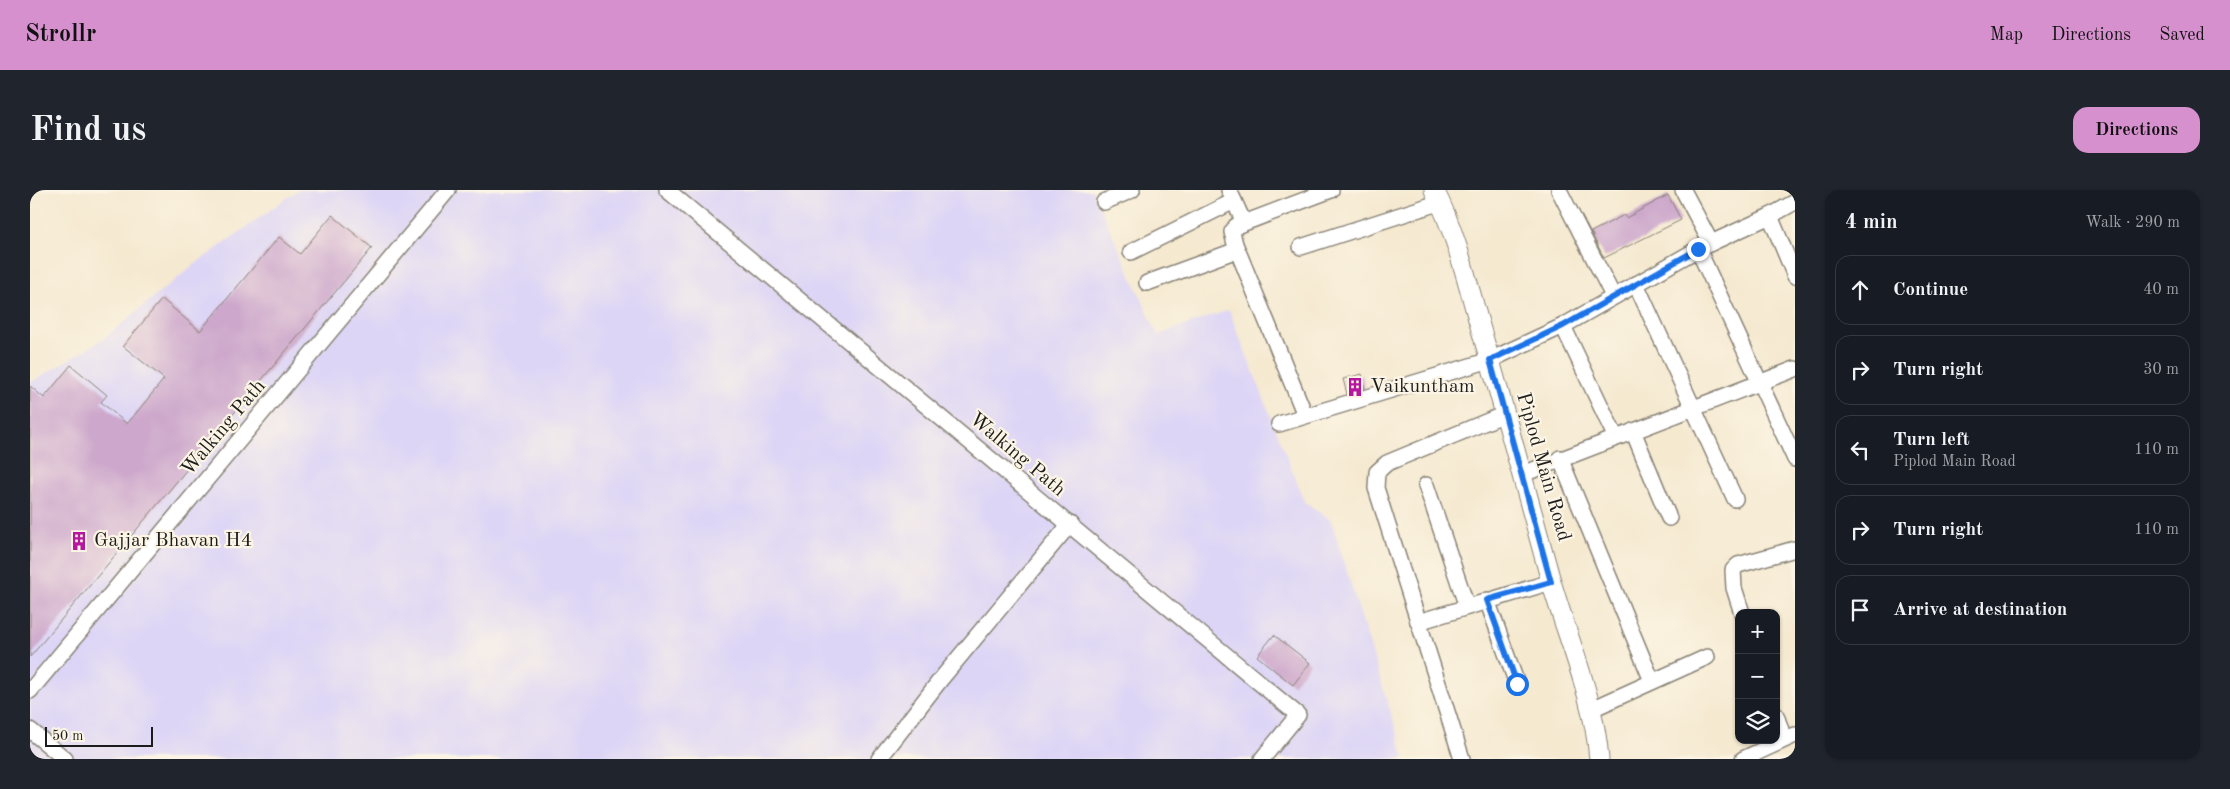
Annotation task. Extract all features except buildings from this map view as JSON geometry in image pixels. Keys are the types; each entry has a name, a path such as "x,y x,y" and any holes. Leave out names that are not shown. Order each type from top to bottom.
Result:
{"street":[{"name":"Walking Path","path":"30,691 448,190"},
{"name":"Walking Path","path":"667,190 1298,715 1262,759"},
{"path":"1104,202 1132,190"},
{"path":"1305,415 1237,250 1232,232 1236,226 1332,190"},
{"path":"1559,190 1613,296"},
{"path":"1683,190 1760,383 1795,458"},
{"path":"1131,252 1232,196 1244,223"},
{"path":"1301,247 1437,196"},
{"name":"Piplod Main Road","path":"1437,196 1463,266 1523,474 1551,582 1592,709 1599,759"},
{"path":"1280,424 1490,360 1563,326 1613,296 1705,246 1770,216 1795,202"},
{"path":"1770,216 1795,276"},
{"path":"1147,284 1237,250"},
{"path":"1636,284 1735,499"},
{"path":"1563,326 1616,438"},
{"path":"1523,474 1560,458 1795,369"},
{"path":"1462,759 1376,488 1377,472 1387,463 1505,414"},
{"path":"1633,431 1669,518"},
{"path":"1560,458 1652,681"},
{"path":"1426,486 1467,607"},
{"path":"878,759 941,679 1070,525"},
{"path":"1741,609 1734,588 1733,570 1738,565 1795,548"},
{"path":"1418,622 1551,582"},
{"path":"1487,600 1517,684"},
{"path":"1592,709 1707,657"},
{"path":"1743,759 1790,737 1780,721"},
{"path":"30,730 64,759"}],"shaded area":[{"path":"298,190 1092,190 1158,335 1229,310 1305,503 1331,520 1405,759 30,759 30,383 103,339 191,267"}],"place":[{"name":"Vaikuntham","path":"1355,387"},
{"name":"Gajjar Bhavan H4","path":"79,541"}],"route":[{"path":"1517,684 1487,600 1551,582 1523,474 1490,360 1563,326 1698,249"}]}
